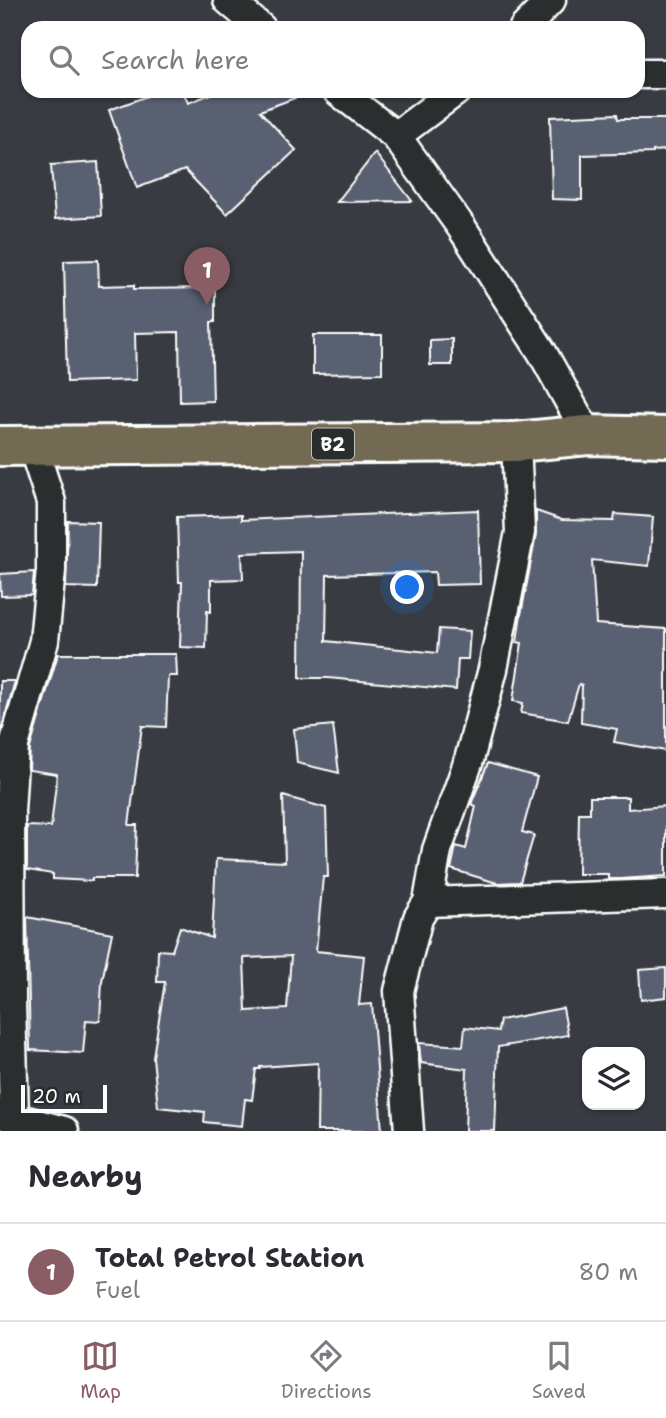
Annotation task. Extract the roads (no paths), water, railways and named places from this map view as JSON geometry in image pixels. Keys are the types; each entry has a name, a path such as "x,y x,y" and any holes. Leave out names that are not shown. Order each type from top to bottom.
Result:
{"highway":[{"name":"B2","path":"16,445 516,442 588,435 666,438"}],"street":[{"path":"531,21 551,0"},
{"path":"645,74 666,74"},
{"path":"347,98 396,136 469,239 542,352 588,435"},
{"path":"396,136 447,98"},
{"path":"409,1131 399,991 418,918 428,902 437,850 469,760 493,669 520,532 516,442"},
{"path":"16,445 51,502 51,570 44,641 14,745 10,825 10,1121 64,1131"},
{"path":"428,902 666,894"}],"place":[{"name":"Total Petrol Station","path":"207,305"}]}
